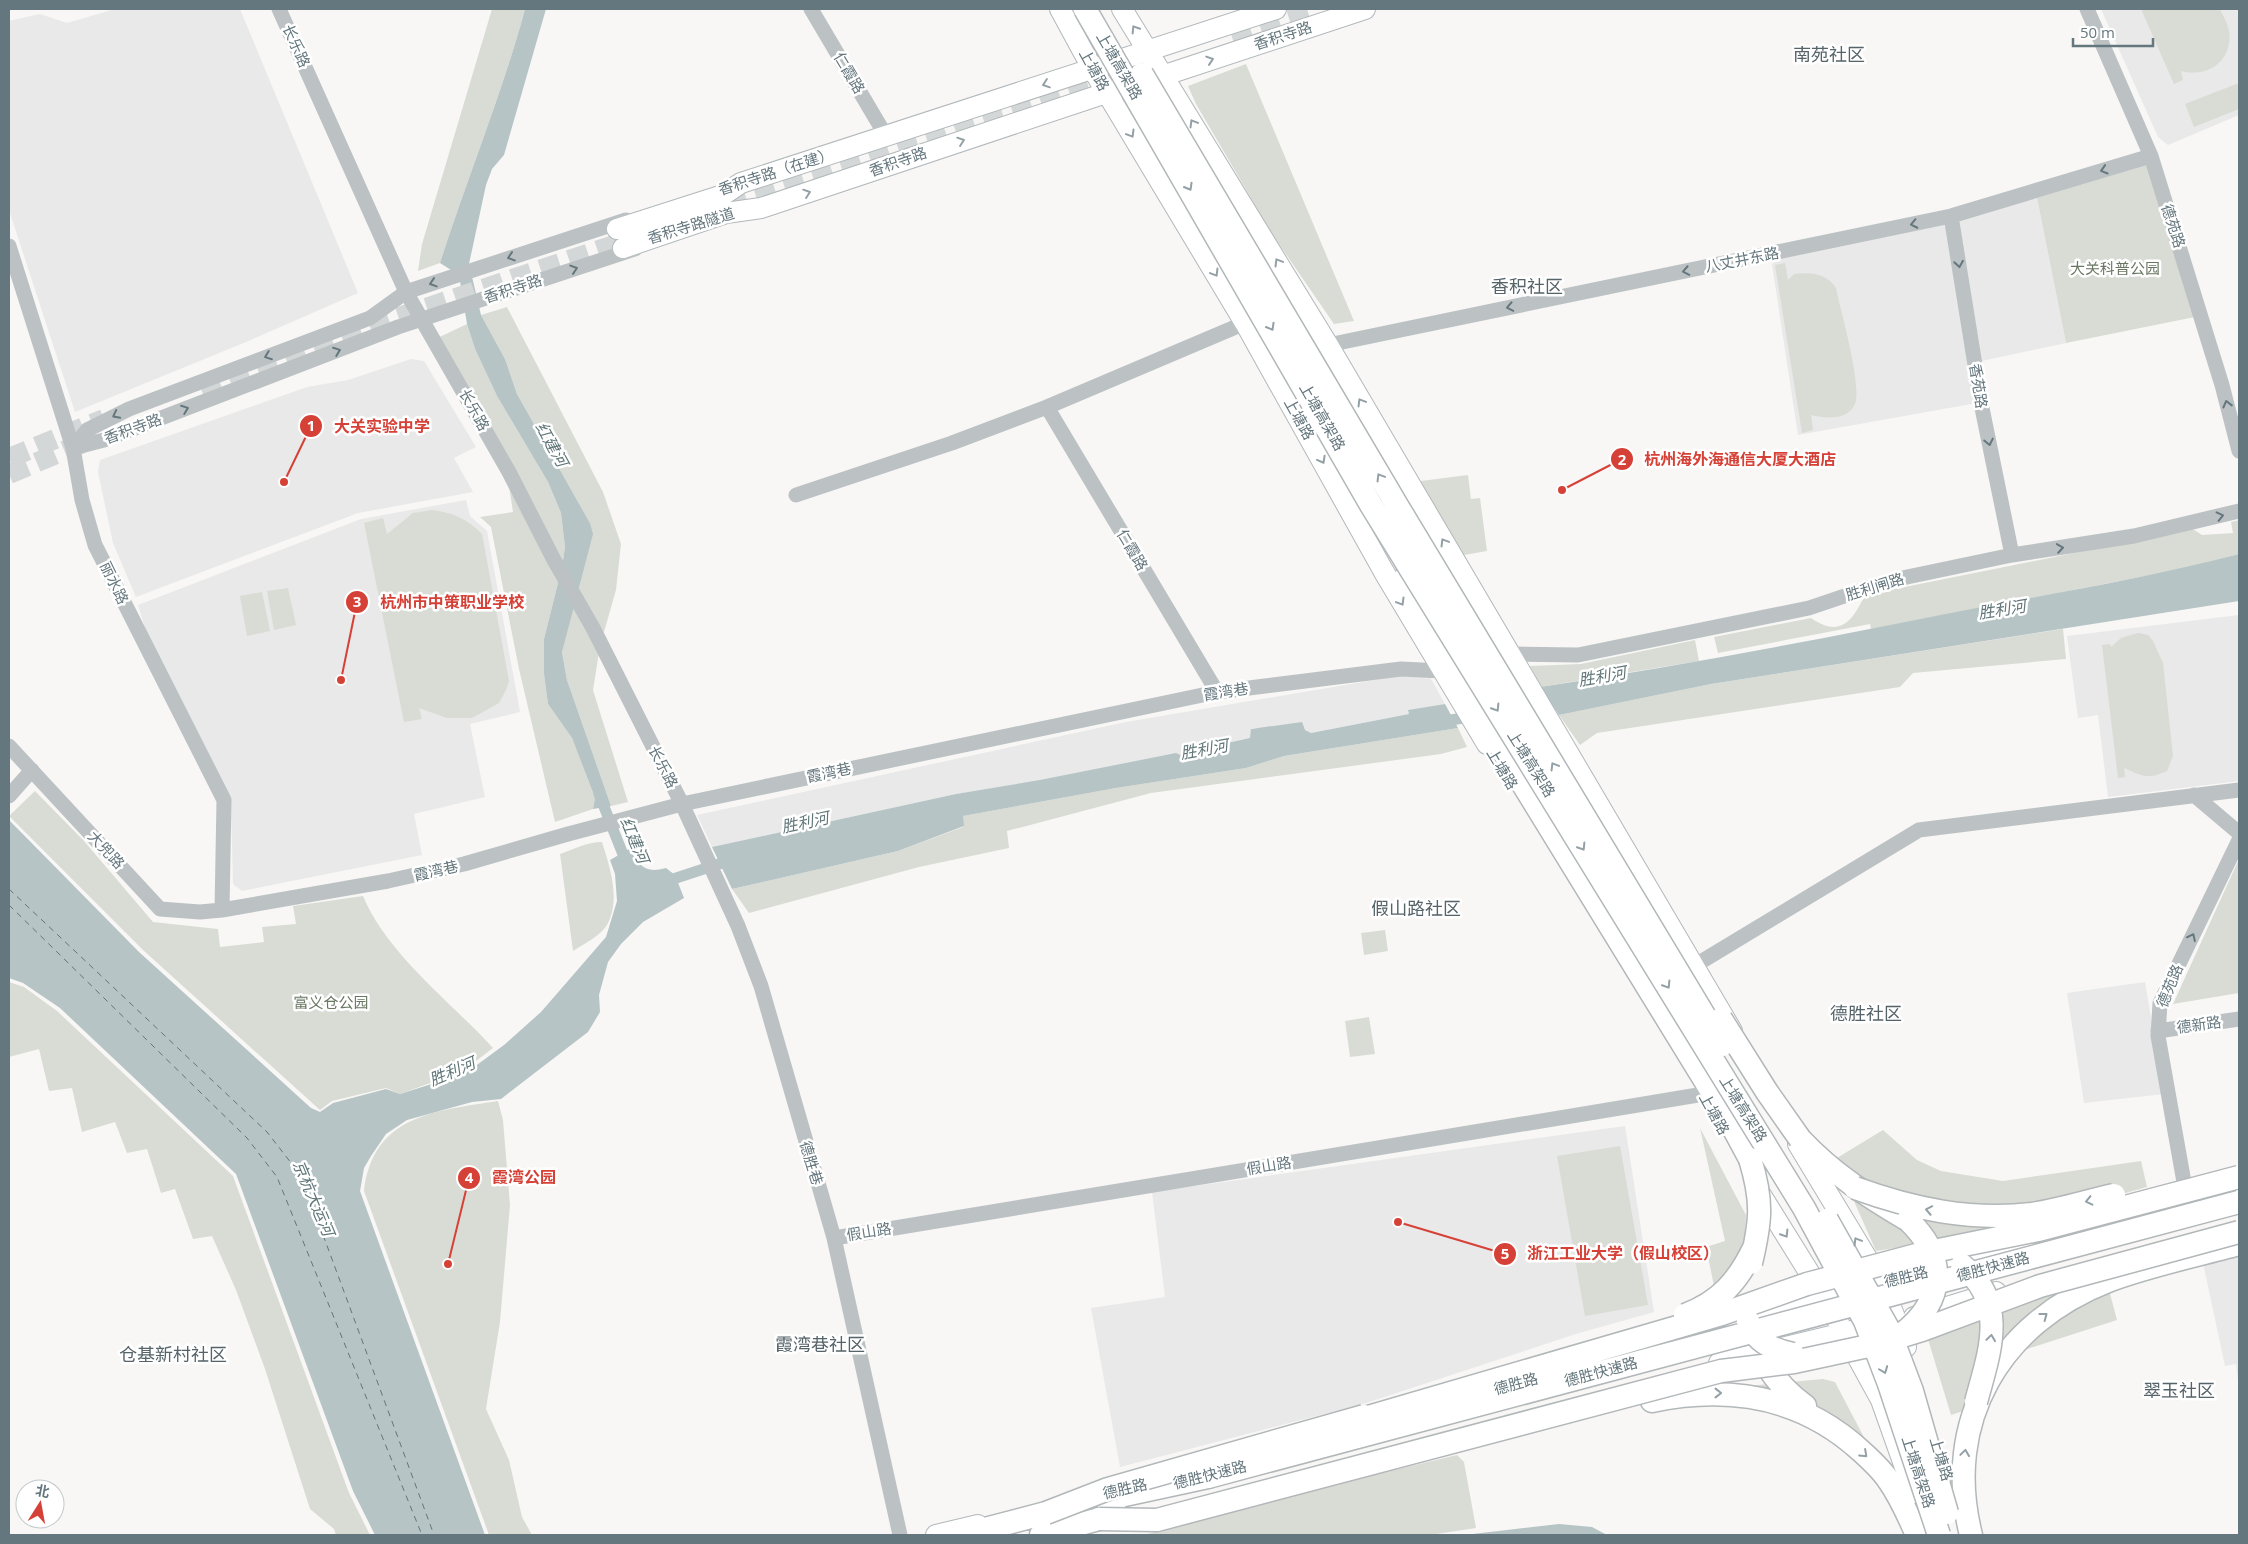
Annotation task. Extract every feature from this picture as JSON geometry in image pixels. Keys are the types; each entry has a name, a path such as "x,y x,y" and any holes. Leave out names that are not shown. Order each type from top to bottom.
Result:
{"highway":[{"name":"上塘高架路","path":"1085,9 1371,505 1804,1208 1865,1321 1890,1384 1939,1535"},
{"name":"上塘高架路","path":"1103,9 1398,507 1840,1241 1890,1330 1912,1391 1953,1535"},
{"path":"1371,505 1401,574 1508,760 1728,1118 1750,1159 1758,1186 1761,1221 1746,1281 1744,1304 1750,1326 1761,1341 1770,1348 1793,1354 1820,1357"},
{"path":"1099,1519 1157,1520 1721,1371 1820,1357 1919,1320 1928,1306 1935,1286 1935,1259 1926,1240 1908,1220 1855,1188 1824,1165 1800,1139 1767,1092 1687,963 1557,741 1513,680 1444,569 1398,507"},
{"path":"1855,1188 1892,1201 1958,1215 1997,1216 2033,1214 2239,1166"},
{"path":"1046,1513 1117,1486 1351,1422 1722,1314 1807,1284 1924,1253 2038,1230 2239,1177"},
{"name":"德胜快速路","path":"962,1535 1046,1513 1208,1477 2239,1202"},
{"name":"德胜快速路","path":"1041,1535 2239,1216"},
{"path":"1898,1329 1952,1320 2040,1286 2239,1232"},
{"path":"1976,1402 1998,1364 2011,1347 2042,1318 2062,1303 2109,1281 2239,1244"},
{"path":"1351,1422 1406,1398 1670,1321 1697,1310 1719,1296 1736,1281 1754,1248"},
{"path":"1924,1253 1945,1257 1963,1266 1976,1278 1991,1307 1993,1328 1969,1429 1963,1478 1963,1497 1971,1535"},
{"path":"1807,1284 1782,1297 1769,1310 1760,1332 1760,1347 1771,1374 1783,1388 1838,1432 1889,1480 1917,1535"},
{"path":"1342,1471 1458,1451 1652,1401 1701,1394 1744,1395 1773,1401 1807,1415 1838,1432"}],"main road":[{"name":"上塘路","path":"1060,9 1106,92 1245,323 1384,572 1442,671 1704,1094 1754,1184 1825,1298 1881,1400 1929,1535"},
{"name":"上塘路","path":"1122,9 1328,345 1882,1283 1965,1535"},
{"name":"香积寺路","path":"1092,68 1276,9"},
{"name":"香积寺路","path":"761,208 1106,92 1164,75 1365,9"},
{"name":"香积寺路（在建）","path":"741,183 1092,68"},
{"name":"香积寺路隧道","path":"741,183 723,195 620,239 726,213 761,208"},
{"name":"德胜路","path":"936,1535 1133,1488 1673,1341 1882,1283 2185,1194 2239,1190"},
{"name":"德胜路","path":"1082,1535 1625,1388 1844,1333 1898,1329 2042,1279 2239,1226"}],"street":[{"name":"长乐路","path":"279,9 406,292 522,496 554,560 593,628 682,804"},
{"name":"仁霞路","path":"811,9 886,136"},
{"name":"德苑路","path":"2087,9 2151,156 2222,385 2239,451"},
{"name":"八丈井东路","path":"1328,345 1951,216 2151,156"},
{"name":"香积寺路（在建）","path":"466,272 741,183"},
{"name":"香积寺路","path":"73,448 104,440 423,319 761,208"},
{"name":"香苑路","path":"1951,216 1982,408 2012,555"},
{"name":"丽水路","path":"9,246 73,448 82,500 95,545 224,800 222,910"},
{"name":"香积寺路","path":"73,448 87,430 129,409 370,318 406,292 466,272"},
{"path":"796,495 952,443 1047,407 1245,323"},
{"name":"仁霞路","path":"1047,407 1217,692"},
{"name":"胜利闸路","path":"1510,654 1578,655 1809,608 1880,584 2012,555 2134,536 2239,511"},
{"name":"霞湾巷","path":"222,910 407,877 464,864 682,804 1217,692 1401,669 1442,671"},
{"name":"大兜路","path":"9,746 160,909 200,912 222,910"},
{"path":"9,796 32,770"},
{"path":"1694,966 1919,830 2239,790"},
{"path":"2194,795 2239,833"},
{"name":"德胜巷","path":"682,804 761,986 834,1238 900,1535"},
{"name":"德苑路","path":"2185,1194 2158,1031 2160,1003 2239,840"},
{"name":"德新路","path":"2158,1031 2239,1019"},
{"name":"假山路","path":"834,1238 1704,1094"},
{"path":"2185,1194 2239,1170"}],"shaded area":[{"path":"115,9 240,9 358,293 246,342 75,412 9,210 9,21 40,14 67,23"},
{"path":"2101,9 2239,9 2239,115 2168,145 2158,137"},
{"path":"2037,198 2066,343 1982,361 1958,219"},
{"path":"1947,222 1977,403 1798,435 1771,258"},
{"path":"411,359 424,361 476,447 454,458 473,492 358,513 136,597 113,543 98,472 100,460 307,387 348,380"},
{"path":"466,500 470,516 487,531 520,712 470,724 485,797 414,814 422,855 242,891 233,884 231,805 151,647 138,605 361,519"},
{"path":"2239,615 2239,781 2108,797 2098,715 2078,718 2067,636"},
{"path":"1410,674 1430,677 1445,704 1408,710 1409,714 1311,733 1305,730 1252,728 1251,738 1187,758 956,794 712,847 697,815 1126,722"},
{"path":"2145,982 2164,1094 2084,1103 2067,993"},
{"path":"1625,1126 1654,1312 1576,1334 1366,1403 1120,1467 1091,1308 1165,1297 1152,1192"},
{"path":"2239,1252 2239,1388 2236,1364 2225,1366 2203,1263"}],"green space":[{"path":"492,9 525,9 506,73 440,263 418,271 422,244"},
{"path":"2141,9 2220,9 2229,31 2229,42 2223,59 2217,65 2200,72 2181,71 2183,80 2174,84"},
{"path":"1246,64 1354,321 1334,324 1272,234 1196,104 1188,86"},
{"path":"2239,83 2239,109 2194,127 2185,104"},
{"name":"大关科普公园","path":"2147,165 2195,317 2066,343 2037,198"},
{"path":"1785,263 1788,280 1794,274 1818,275 1828,279 1836,288 1856,384 1854,406 1850,411 1834,417 1811,415 1813,430 1802,433 1775,265"},
{"path":"507,307 603,492 621,544 616,590 600,646 593,690 628,802 611,806 567,680 562,652 590,523 517,394 505,359 481,315"},
{"path":"467,324 475,349 497,396 548,482 561,513 565,547 562,567 544,639 544,674 548,704 572,738 595,798 593,809 555,822 519,669 491,527 480,517 513,512 506,467 429,342"},
{"path":"1468,475 1471,499 1480,498 1487,551 1464,555 1457,549 1418,486 1421,481"},
{"path":"432,510 460,517 482,534 509,681 499,703 472,718 447,718 419,708 422,719 404,722 364,523 383,518 387,534 413,513"},
{"path":"2239,520 2239,554 2187,568 1871,629 1870,624 1718,653 1714,637 1811,618 1821,624 1837,627 1850,619 1865,595 2193,529 2202,535 2233,533 2231,522"},
{"path":"288,588 296,625 274,630 267,591"},
{"path":"262,592 270,631 247,636 240,596"},
{"path":"2063,629 2066,659 1913,673 1900,687 1597,733 1580,745 1559,715 1711,684"},
{"path":"2138,633 2148,635 2153,641 2163,663 2173,756 2167,771 2145,776 2124,768 2125,777 2118,778 2102,645 2110,644 2111,647 2121,638"},
{"path":"1695,640 1699,661 1540,687 1530,666 1581,664"},
{"path":"1458,728 1467,747 1441,754 1151,793 1007,831 1009,848 919,867 749,913 732,889 898,851 963,827 963,816 1116,788 1246,768 1284,756"},
{"name":"富义仓公园","path":"35,791 84,841 153,922 218,929 220,947 264,942 262,927 296,924 293,906 363,896 388,938 404,957 493,1048 463,1071 400,1094 386,1088 332,1101 320,1110 143,950 9,816"},
{"path":"602,842 613,884 614,894 611,915 607,925 600,933 573,951 560,854 586,844"},
{"path":"2239,859 2239,993 2173,1004"},
{"path":"1385,930 1388,951 1364,955 1361,933"},
{"path":"9,982 24,987 57,1011 233,1176 349,1493 370,1535 336,1535 334,1529 310,1509 265,1369 236,1290 212,1236 193,1239 175,1189 161,1193 147,1149 127,1153 115,1122 82,1132 72,1088 49,1091 39,1049 9,1057"},
{"path":"1369,1017 1375,1054 1350,1057 1345,1021"},
{"path":"498,1101 503,1120 510,1205 500,1322 486,1409 509,1460 522,1517 532,1535 489,1535 364,1191 370,1166 380,1146 394,1132 411,1121 430,1114"},
{"path":"1700,1128 1746,1215 1745,1242 1736,1267 1714,1286 1706,1247 1725,1241"},
{"path":"1883,1130 1917,1160 1941,1171 2003,1181 2141,1161 2147,1187 1971,1236 1876,1251 1853,1199 1832,1161"},
{"path":"1620,1146 1648,1305 1585,1316 1557,1156"},
{"path":"2105,1275 2117,1320 1981,1364 1966,1410 1951,1415 1927,1336"},
{"path":"1823,1379 1835,1382 1867,1443 1837,1418 1812,1402 1747,1386"},
{"path":"1457,1455 1464,1462 1476,1528 1430,1535 1144,1535 1286,1496"}],"water":[{"path":"525,9 546,9 504,155 492,169 486,185 469,264 481,315 505,359 517,394 590,523 593,534 562,652 567,680 611,806 593,809 595,798 572,738 548,704 544,674 544,639 562,567 565,547 561,513 548,482 497,396 475,349 467,324 459,275 440,263 506,73"},
{"path":"2239,554 2239,601 1711,684 1559,715 1540,687 1803,642 2136,578"},
{"path":"1445,704 1458,728 1284,756 1246,768 1116,788 963,816 964,826 898,851 732,889 712,847 956,794 1040,780 1176,753 1187,758 1211,751 1214,746 1250,738 1251,729 1302,722 1305,730 1311,733 1409,714 1408,710"},
{"name":"京杭大运河","path":"9,820 139,952 311,1108 320,1112 333,1103 386,1089 400,1094 466,1073 504,1045 541,1012 606,937 617,901 615,874 610,860 629,849 636,860 644,867 653,870 666,868 675,875 684,898 643,922 621,944 608,962 599,995 600,1012 588,1032 501,1099 472,1102 407,1120 386,1134 364,1168 360,1191 485,1535 375,1535 353,1491 236,1174 60,1008 23,983 9,978"},
{"path":"1559,1524 1592,1527 1607,1535 1464,1535"}],"waterway":[{"name":"胜利河","path":"1439,722 1475,716"},
{"name":"红建河","path":"599,794 628,867"},
{"name":"胜利河","path":"664,882 734,859"}],"ferry route":[{"path":"9,889 267,1132 295,1168 309,1197 434,1535"},
{"path":"9,905 247,1138 277,1177 422,1535"}],"tunnel":[{"path":"1231,34 1310,9"},
{"path":"728,207 1094,87"},
{"path":"203,394 381,323 638,237"},
{"path":"9,458 104,419"},
{"path":"9,474 90,440"}],"place":[{"name":"大关实验中学","path":"284,482"},
{"name":"杭州海外海通信大厦大酒店","path":"1562,490"},
{"name":"杭州市中策职业学校","path":"341,680"},
{"name":"浙江工业大学（假山校区）","path":"1398,1222"},
{"name":"霞湾公园","path":"448,1264"}],"district":[{"name":"南苑社区","path":"1829,55"},
{"name":"香积社区","path":"1527,287"},
{"name":"假山路社区","path":"1416,909"},
{"name":"德胜社区","path":"1866,1014"},
{"name":"霞湾巷社区","path":"820,1345"},
{"name":"仓基新村社区","path":"173,1355"},
{"name":"翠玉社区","path":"2179,1391"}]}
